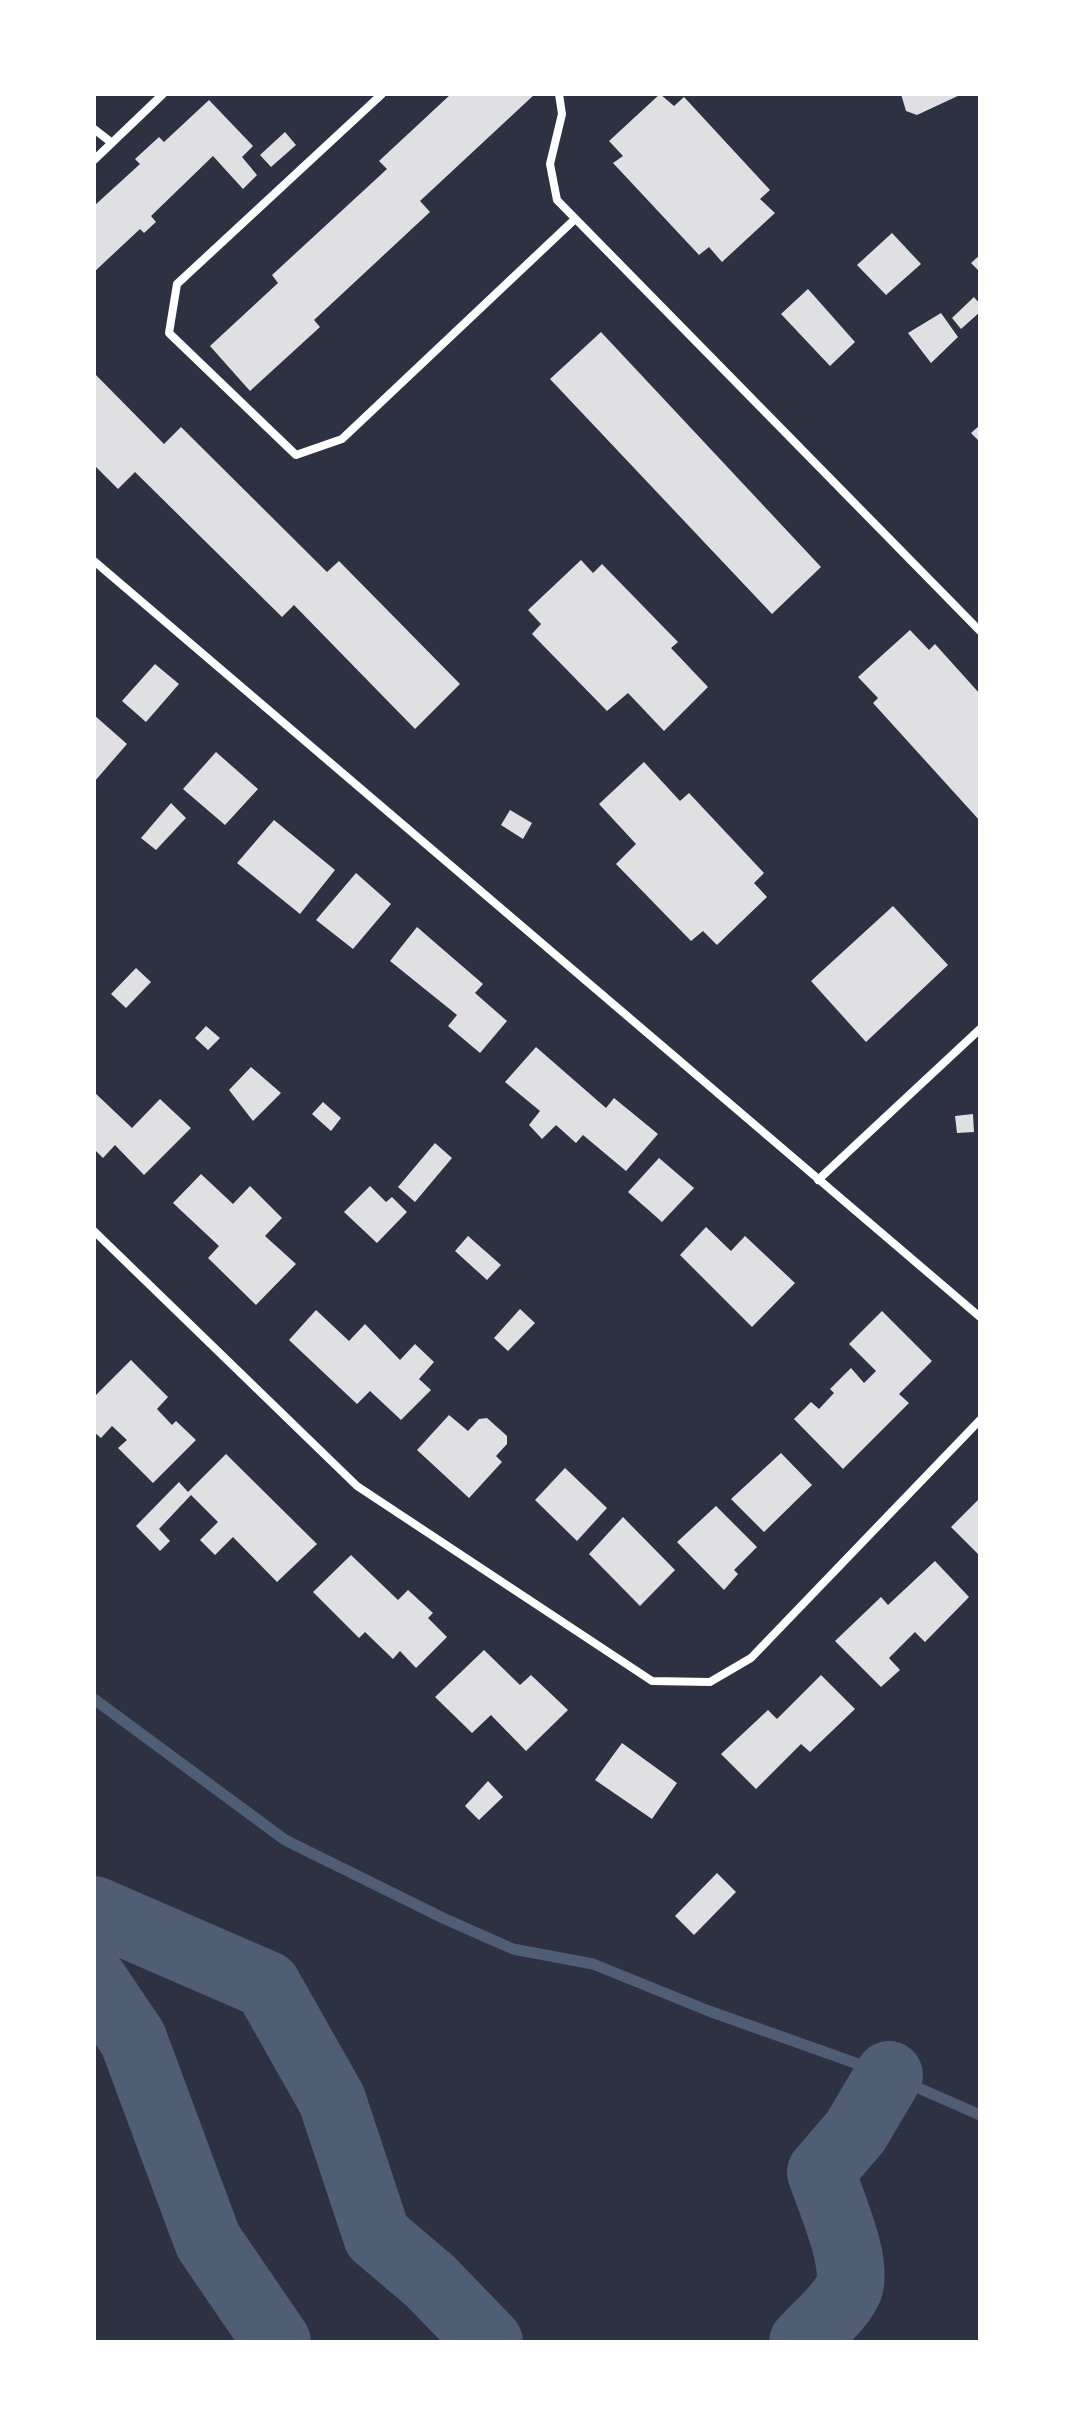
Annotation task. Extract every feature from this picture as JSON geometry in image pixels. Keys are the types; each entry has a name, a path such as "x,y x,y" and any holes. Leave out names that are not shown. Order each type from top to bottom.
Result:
{"street":[{"path":"94,160 163,94"},
{"path":"382,94 177,284 169,333 296,455 342,439 575,219"},
{"path":"559,94 562,114 550,164 557,200 980,631"},
{"path":"94,129 112,143"},
{"path":"94,561 980,1317"},
{"path":"818,1180 980,1029"},
{"path":"94,1231 357,1486 652,1681 710,1682 751,1658 980,1420"}],"building":[{"path":"451,94 535,94 420,201 430,212 314,320 320,327 250,391 210,346 278,283 272,275 387,169 379,161"},
{"path":"660,94 674,106 684,97 770,190 760,199 775,213 722,262 709,247 699,255 613,163 623,156 609,141"},
{"path":"901,94 962,94 917,115 906,111"},
{"path":"209,100 253,146 242,157 257,175 243,189 213,156 151,216 156,222 144,233 140,229 94,272 94,206 140,164 135,159 159,137 164,142"},
{"path":"285,132 296,145 271,167 260,155"},
{"path":"892,233 921,264 886,295 857,265"},
{"path":"980,255 980,272 971,263"},
{"path":"808,289 855,342 830,366 781,314"},
{"path":"974,297 980,304 980,312 961,329 952,318"},
{"path":"941,313 958,337 931,363 908,333"},
{"path":"601,332 821,567 772,614 550,379"},
{"path":"94,373 164,444 181,427 327,572 339,561 460,684 415,729 294,605 282,617 135,472 118,489 94,465"},
{"path":"980,425 980,442 971,433"},
{"path":"581,560 593,573 602,564 678,642 671,648 708,687 664,731 628,693 607,711 532,634 541,624 528,610"},
{"path":"910,630 929,650 935,644 980,694 980,821 873,703 878,698 858,677"},
{"path":"155,664 179,684 146,722 122,701"},
{"path":"94,715 127,744 94,782"},
{"path":"216,752 258,789 225,825 183,789"},
{"path":"644,762 680,801 689,793 764,873 754,883 767,897 717,945 703,931 691,941 616,864 636,844 599,804"},
{"path":"171,803 186,818 156,850 141,838"},
{"path":"510,810 532,823 523,839 501,825"},
{"path":"274,820 335,870 300,914 237,863"},
{"path":"356,873 391,904 353,949 316,920"},
{"path":"893,906 948,965 866,1042 811,981"},
{"path":"417,927 483,984 475,993 507,1021 480,1053 448,1026 457,1015 390,961"},
{"path":"136,968 151,982 126,1008 111,994"},
{"path":"206,1026 220,1038 208,1050 195,1038"},
{"path":"536,1047 606,1108 614,1098 658,1134 626,1171 583,1135 576,1143 556,1125 542,1139 529,1125 540,1111 505,1082"},
{"path":"251,1067 281,1093 253,1121 229,1090"},
{"path":"94,1092 132,1128 160,1099 191,1128 144,1175 115,1145 103,1158 94,1149"},
{"path":"323,1102 341,1118 331,1131 312,1114"},
{"path":"973,1114 974,1132 957,1133 955,1116"},
{"path":"435,1143 452,1158 415,1202 398,1187"},
{"path":"659,1158 694,1188 662,1222 628,1192"},
{"path":"201,1174 233,1204 250,1186 282,1218 265,1236 296,1264 256,1305 208,1258 219,1246 173,1203"},
{"path":"370,1186 386,1202 392,1197 407,1212 377,1243 344,1212"},
{"path":"706,1227 731,1251 745,1236 795,1283 752,1327 680,1255"},
{"path":"468,1236 501,1265 487,1280 455,1251"},
{"path":"520,1309 535,1323 508,1351 494,1338"},
{"path":"316,1310 349,1341 365,1324 400,1360 415,1344 434,1362 419,1379 431,1390 401,1420 370,1391 357,1404 289,1340"},
{"path":"882,1311 932,1361 899,1394 909,1403 843,1469 794,1419 811,1402 819,1409 834,1393 830,1389 851,1368 864,1383 876,1371 849,1344"},
{"path":"131,1360 168,1397 157,1409 172,1425 176,1421 196,1440 153,1483 118,1448 127,1440 112,1426 101,1438 94,1432 94,1397"},
{"path":"449,1415 468,1431 479,1419 487,1418 507,1436 507,1444 496,1456 502,1462 469,1498 417,1450"},
{"path":"781,1453 812,1485 764,1532 731,1499"},
{"path":"226,1454 317,1544 277,1582 233,1537 215,1555 200,1540 218,1522 191,1495 159,1529 170,1541 160,1551 136,1526 179,1482 188,1492"},
{"path":"565,1468 607,1508 577,1541 535,1500"},
{"path":"980,1498 980,1556 951,1527"},
{"path":"716,1506 757,1547 734,1570 738,1574 724,1590 677,1542"},
{"path":"623,1517 675,1570 640,1606 589,1554"},
{"path":"351,1555 398,1600 408,1590 433,1613 428,1618 447,1637 416,1668 400,1651 393,1659 365,1632 359,1638 313,1592"},
{"path":"935,1561 969,1597 925,1642 915,1632 889,1658 900,1670 881,1687 835,1641 881,1597 888,1605"},
{"path":"484,1650 520,1685 531,1675 568,1710 526,1751 491,1715 472,1733 435,1697"},
{"path":"821,1675 855,1709 810,1752 801,1744 756,1789 721,1754 768,1710 777,1719"},
{"path":"622,1743 677,1783 652,1819 595,1780"},
{"path":"488,1781 503,1797 479,1820 465,1806"},
{"path":"717,1873 736,1892 694,1935 675,1916"}],"waterway":[{"path":"94,1699 285,1840 445,1919 513,1949 593,1964 709,2011 889,2075 980,2115"},
{"path":"94,1910 267,1985 332,2100 377,2236 430,2281 489,2342"},
{"path":"94,1981 133,2039 208,2241 277,2342"},
{"path":"803,2342 839,2304 851,2279 847,2250 821,2172 856,2131 889,2075"}]}
